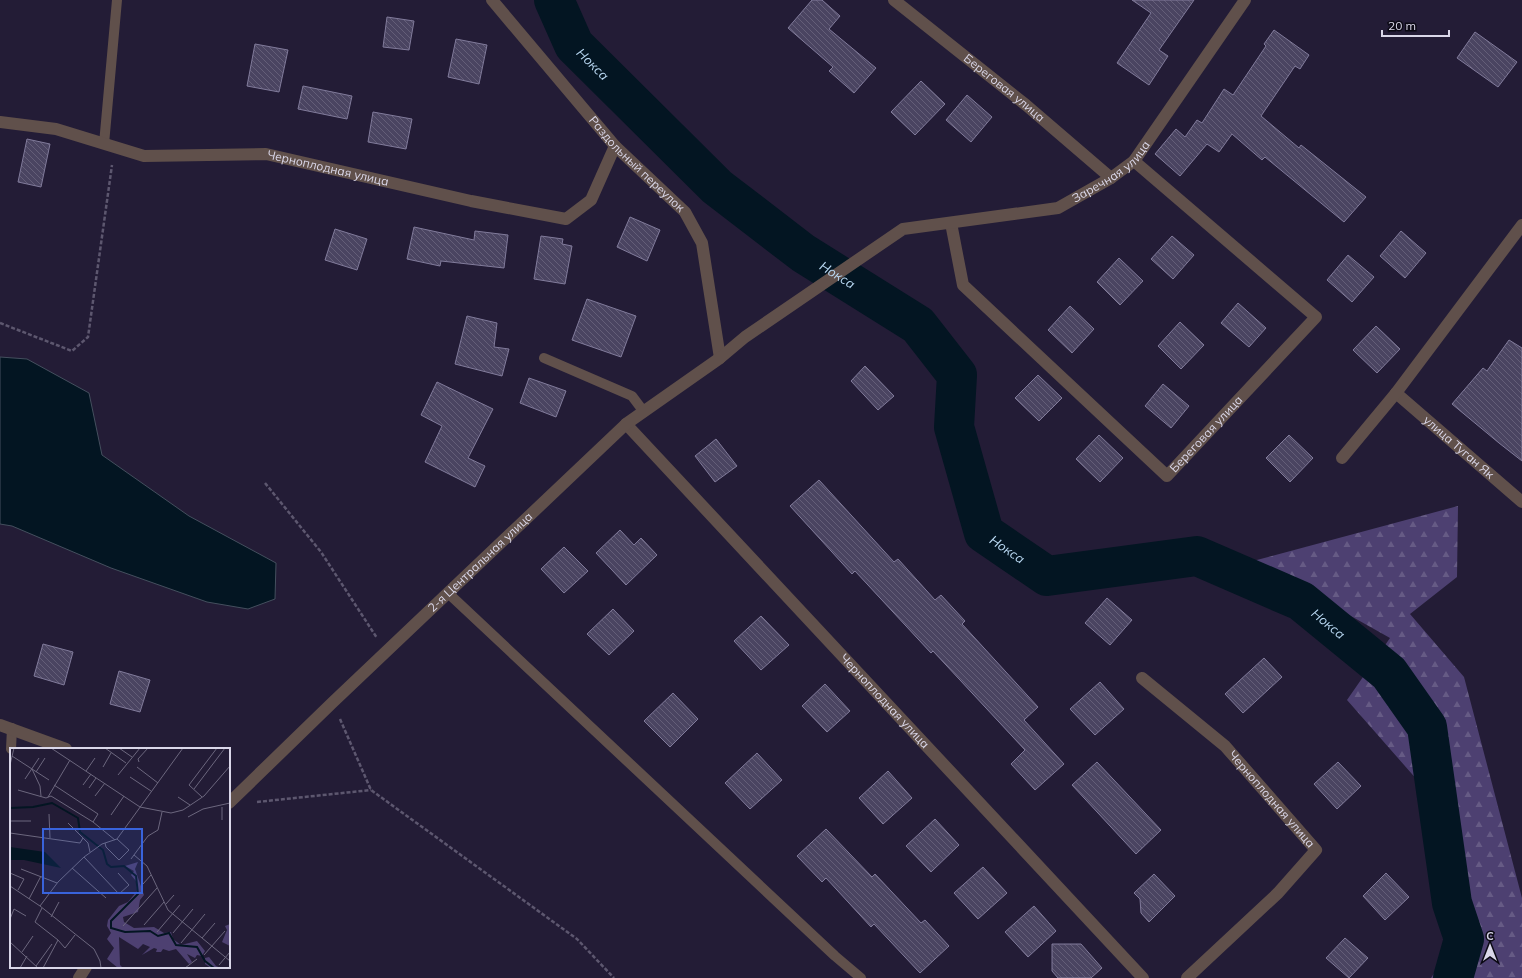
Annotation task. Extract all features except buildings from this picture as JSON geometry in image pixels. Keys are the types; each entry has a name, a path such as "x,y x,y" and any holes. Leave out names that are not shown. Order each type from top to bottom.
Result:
{"street":[{"name":"Раздольный переулок","path":"492,0 615,146 685,212 702,243 720,358"},
{"name":"Береговая улица","path":"894,0 1026,105 1111,178"},
{"name":"Заречная улица","path":"903,229 1058,208 1111,178 1134,161 1246,0"},
{"name":"Черноплодная улица","path":"0,122 56,129 144,156 266,154 471,201 566,219 591,200 615,146"},
{"name":"Береговая улица","path":"951,223 963,285 1167,476 1316,317 1134,161"},
{"path":"1342,458 1396,393 1522,226"},
{"name":"2-я Центральная улица","path":"230,803 332,703 626,424 720,358 745,337 903,229"},
{"name":"улица Туган Як","path":"1396,393 1522,502"},
{"name":"Черноплодная улица","path":"626,424 1143,978"},
{"name":"Черноплодная улица","path":"1142,678 1225,746 1316,850 1278,893 1187,978"},
{"path":"0,725 12,728 63,748"},
{"path":"79,978 85,968"}],"lane":[{"path":"109,145 117,0"},
{"path":"544,358 632,396 644,412"},
{"path":"448,593 860,978"},
{"path":"12,728 12,748"}],"path":[{"path":"0,323 72,351 88,337 109,145"},
{"path":"264,484 322,552 386,652"},
{"path":"332,703 372,790 577,939 614,978"},
{"path":"253,802 372,790"}],"green space":[{"path":"1458,506 1457,577 1410,614 1464,677 1522,898 1522,978 1431,978 1445,956 1426,790 1347,700 1390,638 1253,561"}],"water":[{"path":"0,357 27,359 89,393 102,455 189,516 276,563 275,599 248,609 207,602 111,568 12,526 0,524"}],"waterway":[{"name":"Нокса","path":"554,0 574,45 717,187 803,253 918,325 957,375 954,427 984,533 1047,576 1197,556 1301,601 1389,673 1427,727 1452,903 1464,939 1453,978"}]}
